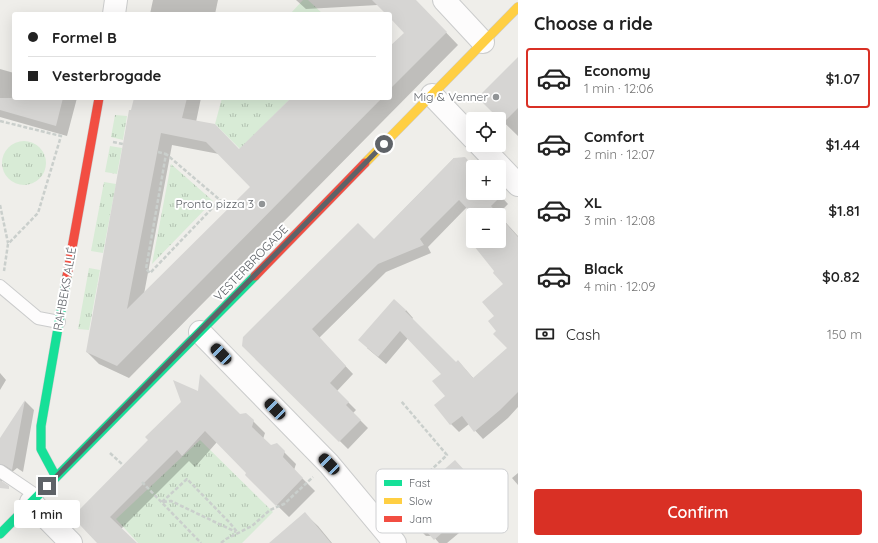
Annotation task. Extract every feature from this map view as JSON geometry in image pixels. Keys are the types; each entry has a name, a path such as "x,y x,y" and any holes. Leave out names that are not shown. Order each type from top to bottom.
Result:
{"street":[{"path":"114,12 116,0"},
{"path":"444,0 483,42"},
{"name":"VESTERBROGADE","path":"0,534 518,7"},
{"path":"432,95 466,131"},
{"name":"RAHBEKS ALLÉ","path":"56,477 41,449 41,426 99,100"},
{"path":"487,152 518,185"},
{"path":"200,332 329,464 376,520"},
{"path":"34,499 71,543"},
{"path":"387,533 395,543"}],"lane":[{"path":"1,287 38,318 59,322"},
{"path":"0,471 34,499"}],"path":[{"path":"0,121 61,136 38,213 8,244"},
{"path":"158,152 166,154 220,200 150,273 146,269 166,154"},
{"path":"0,205 8,244 1,287"},
{"path":"402,401 447,455 433,469"},
{"path":"220,543 252,526 270,510 284,504 329,464"},
{"path":"162,502 187,479 238,533"},
{"path":"142,482 201,543"},
{"path":"162,502 171,501 238,533"}],"green space":[{"path":"303,0 308,0 321,12 292,12"},
{"path":"221,100 289,100 240,149 215,124"},
{"path":"115,115 127,116 123,140 111,137"},
{"path":"28,141 33,142 40,147 45,154 45,172 40,179 33,184 20,185 15,184 8,179 3,172 2,159 3,154 8,147 15,142"},
{"path":"110,146 122,148 117,174 105,172"},
{"path":"171,164 213,201 152,264"},
{"path":"104,182 116,184 103,253 91,251"},
{"path":"89,268 100,270 89,330 78,329"},
{"path":"200,440 273,512 242,543 138,543 116,519"}],"building":[{"path":"372,0 416,0 447,32 392,87 392,44 404,33 392,20 392,12 384,12"},
{"path":"518,57 518,108 506,120 506,112 492,112 483,103 482,93"},
{"path":"0,98 12,98 12,100 62,100 56,126 0,110"},
{"path":"134,100 186,100 182,118 215,124 239,149 289,100 380,100 117,366 86,352 129,110 131,110","holes":["161,133 206,142 250,187 127,309"]},
{"path":"465,157 468,160 466,160 466,200 497,200 491,206 493,208 466,208 459,200 420,239 424,245 378,264 312,329 346,366 330,383 349,402 346,405 361,420 339,442 242,346 243,337 358,223 374,239 454,158"},
{"path":"506,223 518,237 518,392 500,410 474,432 462,416 450,425 434,405 445,396 432,381 441,374 400,331 378,357 358,340 394,299 456,362 458,360 473,378 507,348 493,334 496,331 488,321 494,316 482,302 503,284 493,273 494,271 476,248 506,248"},
{"path":"200,374 240,414 246,413 254,420 252,427 271,445 277,443 285,451 283,457 303,478 276,506 245,475 246,473 205,431 182,456 177,450 110,517 137,543 97,543 80,525 80,509 148,440 145,437 181,402 173,380 198,391"},
{"path":"25,400 12,470 0,464 0,438"},
{"path":"455,460 463,469 445,469"},
{"path":"0,480 9,486 9,489 0,488"},
{"path":"305,512 331,543 269,543"},
{"path":"428,533 442,533 434,540"}],"traffic: fast":[{"path":"56,477 41,449 41,426 67,276"},
{"path":"0,534 255,276"}],"traffic: slow":[{"path":"365,163 518,7"}],"traffic: jam":[{"path":"67,276 99,100"},
{"path":"255,276 365,163"}],"place":[{"name":"Mig & Venner","path":"496,97"},
{"name":"Pronto pizza 3","path":"262,204"}],"route":[{"path":"47,486 384,144"}]}
